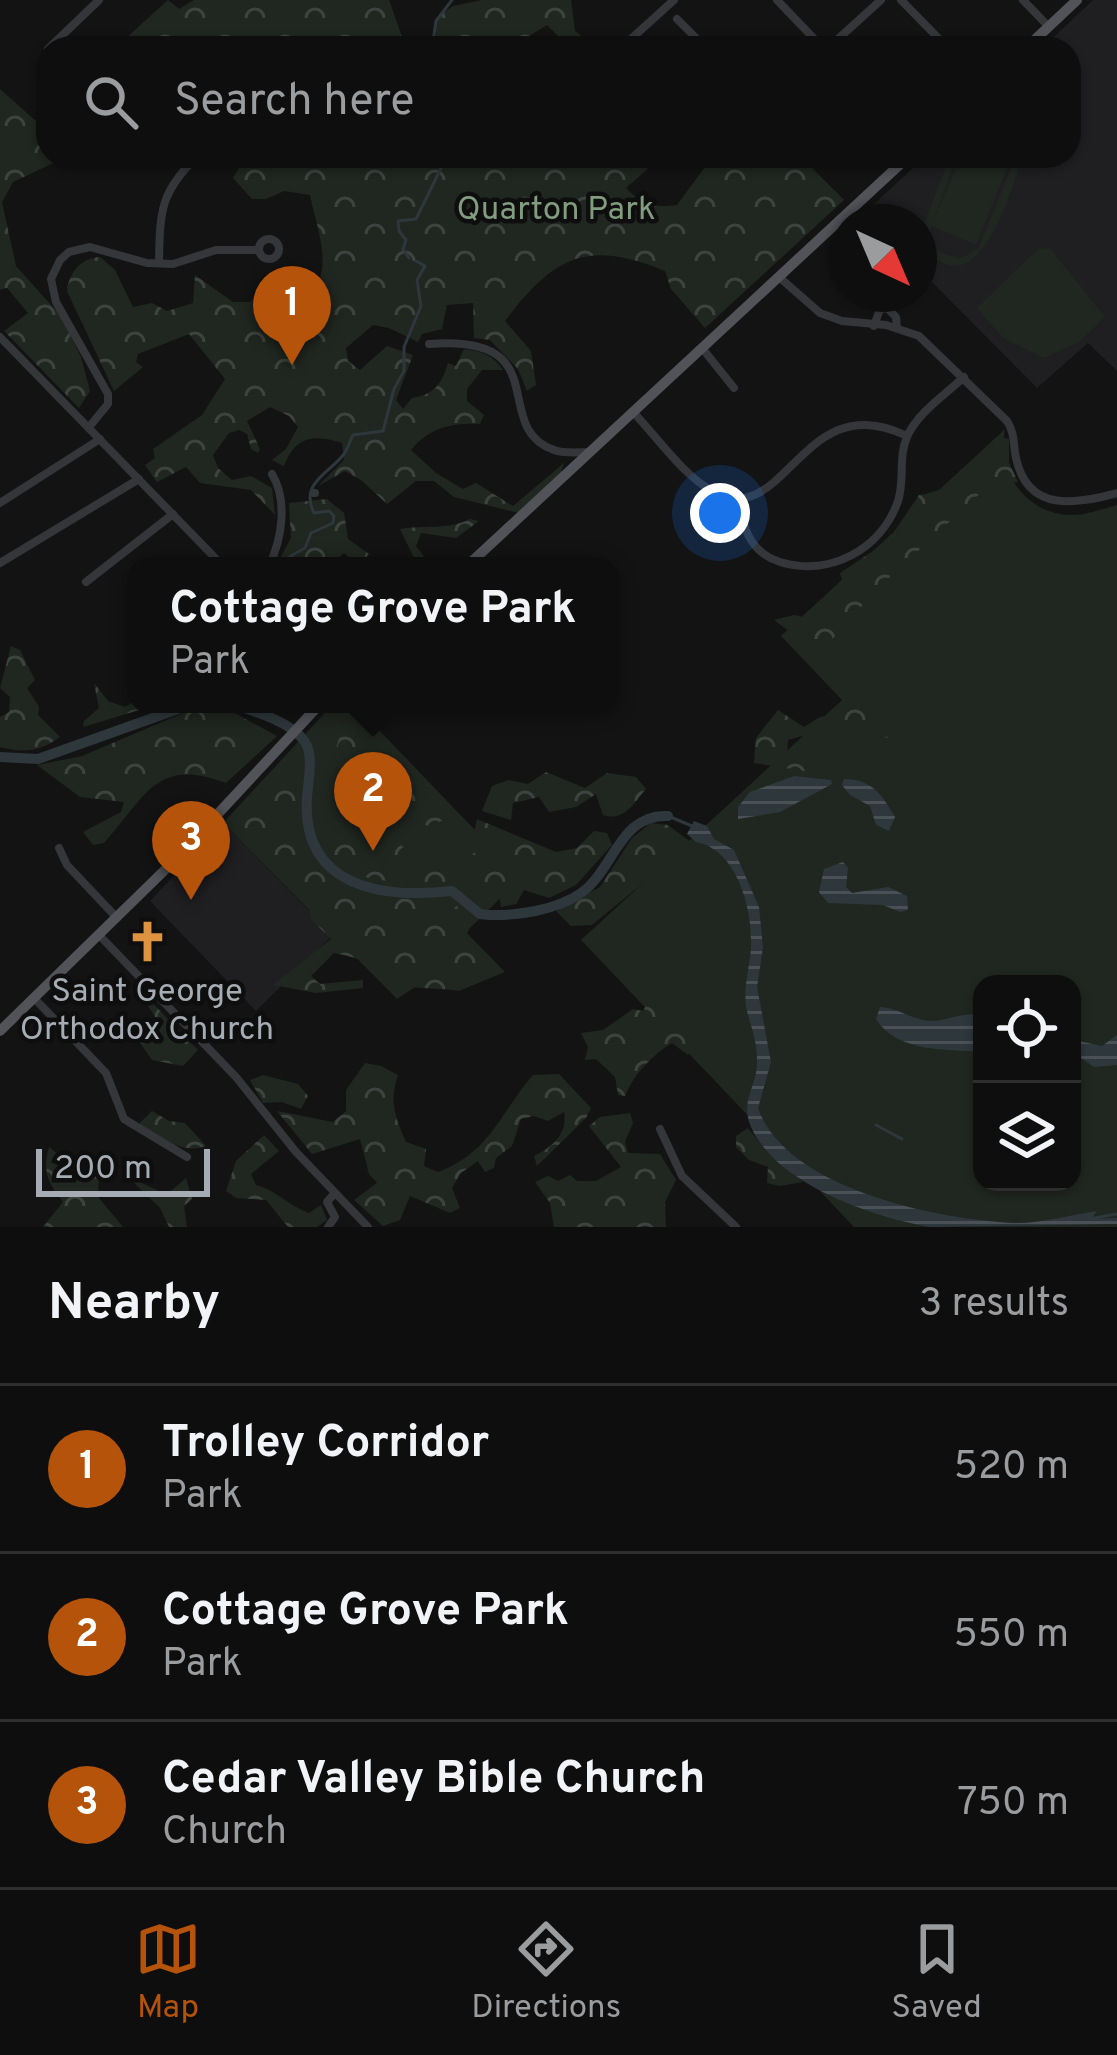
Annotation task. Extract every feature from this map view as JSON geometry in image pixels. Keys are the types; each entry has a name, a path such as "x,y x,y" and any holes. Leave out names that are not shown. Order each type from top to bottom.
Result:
{"main road":[{"path":"1039,36 1077,0"},
{"path":"477,557 896,168"},
{"path":"0,1031 117,918 312,713"}],"street":[{"path":"62,36 99,0"},
{"path":"634,36 674,0"},
{"path":"777,0 814,36"},
{"path":"840,36 881,0"},
{"path":"901,0 936,36"},
{"path":"1023,0 1048,27"},
{"path":"676,19 694,36"},
{"path":"159,263 164,200 185,168"},
{"path":"89,427 108,404 108,394 56,302 51,279 69,252 90,247 138,262 159,263 187,262 216,250 259,250"},
{"path":"778,277 820,313 860,326 897,328 930,343 1012,429 1021,472 1040,495 1070,504 1117,493"},
{"path":"874,326 880,309 887,308 896,316 897,328"},
{"path":"1,339 215,557"},
{"path":"429,344 464,342 495,352 514,376 519,410 535,436 558,452 591,452"},
{"path":"702,348 734,388"},
{"path":"739,497 745,531 760,552 795,566 834,564 873,540 892,513 899,498 907,436 964,377"},
{"path":"633,412 705,486 716,494 739,497 769,488 835,429 871,422 907,436"},
{"path":"1,500 100,439"},
{"path":"272,474 278,484 281,523 273,557"},
{"path":"0,563 139,479"},
{"path":"86,582 173,514"},
{"path":"59,848 67,865 117,918"},
{"path":"100,934 368,1227"},
{"path":"34,998 106,1073 124,1119 187,1157"},
{"path":"660,1130 682,1176 736,1227"},
{"path":"328,1227 335,1219 327,1202 335,1193"}],"shaded area":[{"path":"1093,0 1117,0 1117,371 1088,343 1037,388 937,287 937,204 874,204 913,168 1081,168 1081,36 1055,36"},
{"path":"794,776 831,780 832,784 780,812 738,819 738,807 750,792"},
{"path":"844,779 869,785 881,795 895,817 889,831 876,825 870,806 850,795 842,785"},
{"path":"694,821 734,850 759,907 763,947 757,987 771,1062 758,1108 774,1136 832,1180 909,1207 1016,1223 1097,1211 1091,1219 1117,1218 1117,1224 931,1227 882,1216 829,1195 782,1165 764,1147 748,1118 757,1057 746,1003 751,947 745,899 722,856 687,834"},
{"path":"223,823 333,935 256,1011 150,901"},
{"path":"843,862 848,868 846,887 852,893 888,887 907,896 908,910 828,903 819,892 824,869"},
{"path":"880,1007 930,1021 973,1015 973,1051 910,1044 876,1019"},
{"path":"1117,1035 1117,1065 1094,1067 1081,1058 1081,1042 1102,1046"}],"green space":[{"path":"168,0 179,9 194,0 389,0 402,36 128,36"},
{"path":"482,0 571,0 575,31 581,36 558,36 547,25 529,36 435,36 436,18 453,6"},
{"path":"0,89 36,121 36,168 43,168 13,182 2,202 16,266 61,316 81,357 90,391 79,408 4,331 28,313 7,288 0,290"},
{"name":"Quarton Park","path":"239,168 649,168 626,188 643,202 662,206 677,205 704,168 812,168 844,200 829,204 829,214 705,328 671,289 665,271 614,256 574,260 557,268 505,321 531,351 536,385 527,391 518,369 490,340 474,338 473,303 447,305 442,329 422,334 418,342 373,325 346,348 348,361 360,370 387,346 413,355 396,400 403,409 412,398 436,387 448,363 456,366 464,349 486,355 503,370 482,370 467,389 467,401 484,415 480,424 442,428 411,450 436,473 463,489 476,483 513,506 564,463 561,472 519,513 454,497 434,481 416,481 387,504 345,471 318,486 344,460 342,443 307,440 294,448 284,466 272,460 286,449 298,427 289,416 270,407 247,421 258,453 251,449 247,434 239,430 229,433 213,455 218,468 232,480 251,476 272,488 275,515 251,490 200,483 186,467 157,482 145,465 155,458 153,449 202,415 225,379 189,334 138,354 136,362 143,367 114,391 67,291 77,267 100,257 115,270 133,307 152,303 167,311 193,303 195,275 233,302 250,302 265,289 277,308 291,311 307,299 321,273 321,243 310,195 284,191 252,199 233,178"},
{"path":"945,168 953,168 937,211 937,204 932,204"},
{"path":"956,168 1007,168 976,245 937,229 937,212"},
{"path":"1011,168 1018,168 993,232 968,262 953,266 937,259 937,251 959,259 978,249"},
{"path":"1050,248 1105,317 1079,342 1044,358 1003,338 977,308 1038,249"},
{"path":"1005,429 1005,460 1028,499 1055,513 1071,515 1117,505 1117,1227 854,1227 581,940 842,700 781,636"},
{"path":"999,437 1009,439 1009,463 1018,482 988,486 867,598 829,642 803,642 774,620 794,615 822,621 829,616 844,595 840,573 888,541 919,495 961,477 998,447"},
{"path":"327,499 344,513 348,539 369,554 281,557 291,538 289,503"},
{"path":"479,521 456,538 421,533 416,546 424,557 414,557 400,529 445,526"},
{"path":"11,646 20,650 35,680 27,688 39,707 38,715 60,737 38,748 0,747 0,717 9,712 10,697 0,688"},
{"path":"94,683 108,701 127,706 129,713 83,727 99,708"},
{"path":"851,708 895,714 899,729 887,738 856,721 788,740 787,756 805,765 835,761 829,775 754,763 756,738 778,710 804,727"},
{"path":"183,713 235,713 277,736 226,783 183,775 155,785 104,843 93,845 83,832 121,812 124,802 80,797 37,765 82,756"},
{"path":"325,713 363,713 521,878 466,932 505,972 459,991 418,985 397,999 223,823"},
{"path":"357,718 447,811 445,819 430,827 415,819 395,837 428,868 449,869 485,843 474,833 477,819 556,852 577,848 594,831 607,833 612,845 576,885 549,898 524,890 516,904 501,907 499,894 481,890 357,875 353,861 325,854 329,824 343,804 336,748 343,726"},
{"path":"300,765 302,830 313,865 324,876 356,891 423,900 431,912 459,906 474,920 466,935 486,955 496,974 458,990 388,986 372,966 334,953 311,976 320,984 363,980 363,988 316,993 273,985 331,939 311,919 308,905 228,824"},
{"path":"546,772 585,788 607,773 636,777 646,789 617,816 603,815 596,794 576,807 549,812 539,797 513,803 511,820 482,811 492,786 508,780 528,784"},
{"path":"651,823 668,825 692,843 592,925 571,926 556,911 600,887 632,838"},
{"path":"637,981 664,997 710,1040 701,1049 691,1046 688,1055 672,1043 644,1066 625,1096 618,1095 615,1077 596,1059 585,1060 588,1047 581,1033 603,1030 633,1009 643,1011 649,1000 644,989 635,991 629,982"},
{"path":"134,984 198,1050 183,1066 152,1060 138,1040 157,1020"},
{"path":"365,1063 398,1075 394,1101 402,1133 406,1142 426,1149 424,1166 438,1172 482,1143 533,1075 559,1074 591,1108 537,1166 534,1156 557,1139 564,1127 564,1112 548,1121 534,1116 521,1119 512,1146 496,1158 494,1168 485,1172 478,1161 461,1173 452,1188 460,1208 450,1213 410,1196 400,1220 383,1226 354,1200 377,1183 369,1174 360,1139 312,1154 277,1111 333,1122 346,1111 346,1090"},
{"path":"263,1075 298,1084 308,1096 301,1109 282,1102 263,1103 250,1080"},
{"path":"152,1111 185,1123 206,1146 180,1146 139,1124"},
{"path":"630,1113 628,1153 660,1154 676,1180 665,1202 666,1227 554,1227 550,1203 535,1182 570,1175 577,1181 596,1181 621,1167 589,1126 600,1117"},
{"path":"748,1128 769,1154 803,1182 767,1183 768,1167 749,1160 736,1147 736,1136"},
{"path":"264,1135 279,1151 251,1174 256,1185 309,1213 321,1205 327,1220 317,1227 288,1227 266,1200 236,1198 226,1191 236,1161"},
{"path":"49,1147 69,1163 99,1174 98,1197 123,1227 43,1227 63,1202 48,1176"},
{"path":"127,1176 161,1192 171,1191 186,1178 192,1199 184,1206 187,1227 169,1227 160,1208"}],"waterway":[{"path":"434,36 436,21 452,0"},
{"path":"409,258 398,221 416,219 441,168"},
{"path":"289,557 305,548 311,533 333,523 329,511 314,513 310,503 313,486 344,454 353,435 383,431 404,371 404,347 421,306 417,280 425,266 416,261"},
{"path":"0,757 38,759 167,713"},
{"path":"258,713 282,723 308,748 309,827 317,851 351,881 373,889 452,891 480,914 536,911 581,893 628,833 652,818 668,816"},
{"path":"668,816 692,826"},
{"path":"876,1125 902,1139"},
{"path":"1089,1219 1117,1214"}],"place":[{"name":"Trolley Corridor","path":"292,365"},
{"name":"Cottage Grove Park","path":"373,851"},
{"name":"Cedar Valley Bible Church","path":"191,900"},
{"name":"Saint George Orthodox Church","path":"147,941"}]}
